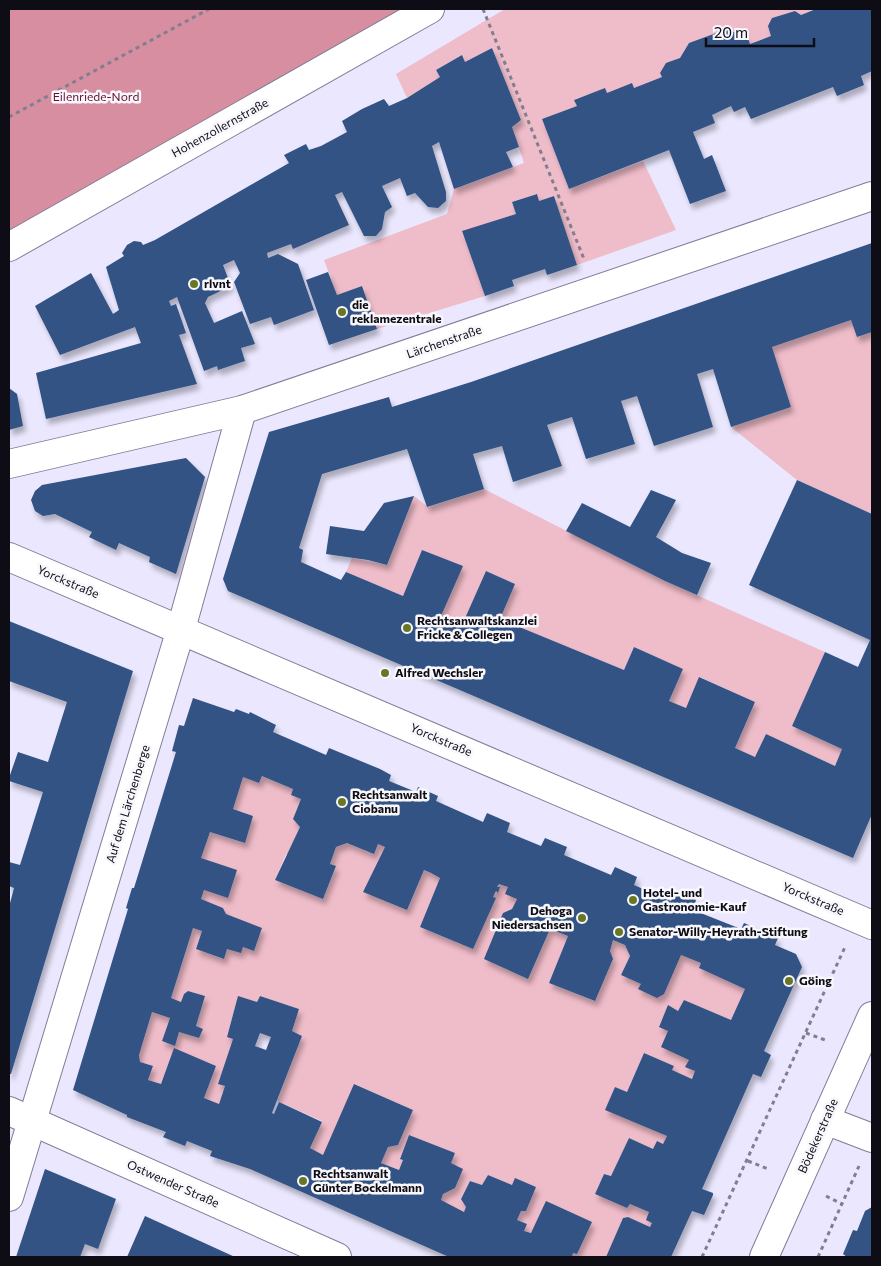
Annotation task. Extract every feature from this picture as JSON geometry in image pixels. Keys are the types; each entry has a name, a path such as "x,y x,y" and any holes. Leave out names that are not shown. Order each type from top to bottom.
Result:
{"street":[{"name":"Hohenzollernstraße","path":"9,247 430,9"},
{"name":"Lärchenstraße","path":"9,464 242,410 872,196"},
{"name":"Auf dem Lärchenberge","path":"9,1197 20,1116 181,629 242,410"},
{"name":"Yorckstraße","path":"9,557 865,922"},
{"name":"Bödekerstraße","path":"764,1257 872,1016"},
{"name":"Ostwender Straße","path":"20,1116 337,1257"},
{"path":"825,1120 872,1137"}],"path":[{"path":"9,117 209,9"},
{"path":"483,9 596,290"},
{"path":"702,1257 865,922"},
{"path":"818,1257 872,1137"}],"shaded area":[{"path":"505,9 816,9 801,15 795,11 772,18 771,36 750,44 748,38 727,29 689,43 680,58 660,73 662,77 634,88 632,84 607,93 605,89 575,99 577,106 542,119 569,189 643,161 676,230 577,265 554,196 539,201 536,194 512,202 516,214 462,232 485,296 377,329 362,286 337,295 324,260 447,214 454,189 524,163 512,127 521,120 492,48 465,62 462,55 436,70 440,77 407,98 396,74"},
{"path":"851,320 858,337 872,332 872,514 797,480 731,427 791,407 772,347"},
{"path":"484,489 665,581 825,652 792,726 842,749 835,766 766,734 755,757 735,748 755,702 700,677 686,708 669,701 683,669 634,647 624,670 500,619 515,584 486,571 462,625 441,616 462,566 422,550 403,596 346,572 352,558 387,565 414,496 428,507"},
{"path":"233,773 259,783 262,776 293,789 291,795 301,799 293,819 300,827 289,854 286,854 275,880 323,899 336,867 330,864 336,847 347,843 374,854 378,844 385,847 363,892 407,910 424,870 440,878 420,927 473,949 495,898 493,897 500,888 497,887 499,884 508,887 517,899 512,909 503,913 485,959 528,979 550,929 568,936 549,983 594,1001 613,960 610,951 613,940 625,945 630,956 621,975 641,984 681,955 701,963 699,968 745,989 731,1020 684,1000 678,1011 668,1006 659,1026 668,1031 689,1060 686,1067 695,1071 692,1079 672,1070 674,1066 644,1053 627,1092 615,1087 606,1110 667,1136 663,1144 653,1149 629,1138 611,1176 604,1174 595,1194 627,1208 630,1204 649,1212 652,1223 650,1227 628,1217 623,1218 606,1257 572,1257 573,1253 577,1254 591,1222 531,1233 524,1231 527,1224 517,1220 521,1211 526,1211 536,1187 516,1179 512,1185 488,1175 482,1185 470,1181 461,1198 466,1207 464,1212 441,1200 443,1194 455,1187 462,1169 451,1163 455,1153 409,1135 400,1158 403,1160 399,1170 381,1163 388,1147 398,1145 413,1110 355,1084 323,1155 310,1148 322,1121 277,1101 302,1036 292,1031 299,1009 260,996 257,1002 238,997 227,1036 233,1039 219,1084 225,1086 219,1104 204,1098 216,1066 174,1049 161,1084 148,1080 153,1067 140,1062 139,1055 152,1012 170,1018 162,1041 175,1046 179,1032 199,1038 203,1029 196,1026 205,996 188,991 184,994 181,1002 171,998 193,928 202,931 196,949 223,959 227,949 243,947 254,951 262,929 226,914 223,908 201,899 204,890 228,898 236,871 201,858 210,832 244,843 253,816 223,805"}],"green space":[{"name":"Eilenriede-Nord","path":"9,9 430,9 9,247"}],"building":[{"path":"816,9 872,9 872,71 861,76 864,85 837,96 833,87 751,119 745,107 734,112 731,106 712,115 715,123 693,132 704,159 712,155 726,191 690,204 669,150 569,189 542,119 577,106 574,100 605,88 607,93 632,83 634,88 662,77 660,73 666,63 680,58 689,43 727,29 748,38 750,44 771,36 768,26 772,18 795,11 801,15"},
{"path":"492,48 521,120 512,127 519,147 506,152 513,167 454,189 439,142 432,146 446,192 446,201 438,208 428,207 415,193 407,196 400,178 382,186 392,207 385,212 382,229 376,236 364,236 342,192 335,195 349,225 293,249 291,244 267,253 268,258 278,254 298,264 314,310 274,325 271,317 250,324 234,282 240,273 234,260 223,265 231,286 208,297 205,303 214,323 242,311 255,344 241,348 245,361 218,370 217,366 204,371 177,297 169,301 171,306 176,304 186,333 179,335 197,384 46,419 36,373 141,343 135,327 60,355 35,306 91,273 113,314 119,310 106,267 124,256 122,253 127,245 134,241 141,242 143,245 155,240 289,163 284,155 306,144 309,150 321,146 347,132 342,121 362,109 384,99 389,106 407,98 440,77 436,70 462,55 465,62"},
{"path":"537,194 539,201 554,196 577,265 547,275 545,269 512,280 514,286 485,296 462,231 516,214 512,202"},
{"path":"872,243 872,332 857,337 851,320 772,347 791,407 731,427 713,369 697,374 713,427 654,446 637,396 621,401 635,444 586,459 572,417 547,425 562,466 513,482 502,446 473,454 484,489 427,507 407,449 322,474 299,548 303,550 301,562 341,580 346,572 403,596 422,550 463,566 441,616 462,625 486,571 515,584 500,619 624,670 634,647 683,669 669,701 686,708 699,677 755,702 735,748 755,757 766,734 835,766 842,749 792,726 825,652 858,667 870,640 749,585 797,480 872,514 872,814 853,858 228,591 223,579 269,432 389,397 392,407 471,382"},
{"path":"328,272 337,295 362,286 377,329 329,345 306,280"},
{"path":"9,388 17,394 23,426 9,430"},
{"path":"186,458 205,477 176,574 149,562 150,557 119,543 116,550 89,537 92,532 55,514 43,516 35,511 31,500 35,491 42,485"},
{"path":"651,490 676,500 656,537 682,553 711,563 697,595 566,531 582,503 630,527"},
{"path":"414,496 387,565 368,560 326,554 330,526 364,531 384,503"},
{"path":"9,621 133,671 11,1074 9,1074 9,907 14,888 9,886 9,862 20,865 43,792 9,781 9,778 18,752 48,762 67,702 9,681"},
{"path":"193,698 234,712 236,709 249,714 250,712 276,725 273,732 326,755 329,748 380,769 391,775 389,781 416,792 418,787 438,796 436,801 483,822 487,813 510,823 507,832 541,846 545,838 567,847 564,855 611,875 615,867 637,877 634,885 671,901 675,891 696,900 693,910 741,929 744,923 778,938 775,945 796,954 802,967 764,1051 771,1055 761,1077 753,1074 702,1189 713,1193 704,1215 692,1211 671,1257 606,1257 623,1218 628,1217 650,1227 652,1223 646,1220 649,1212 630,1204 627,1208 595,1194 604,1174 611,1176 629,1138 653,1149 657,1141 663,1144 667,1136 605,1110 615,1087 627,1092 644,1053 674,1066 672,1070 692,1079 695,1071 685,1067 689,1060 661,1047 668,1031 659,1027 668,1005 678,1011 684,1000 731,1020 745,989 699,968 701,963 681,955 664,994 657,998 638,989 641,984 621,975 630,956 625,945 613,940 610,951 613,959 595,1001 549,983 568,936 550,929 528,979 484,959 503,913 512,909 517,899 505,894 508,887 499,884 497,887 500,887 498,893 496,891 493,897 496,898 473,949 420,927 440,878 431,873 424,870 407,910 363,892 385,847 378,844 374,854 347,843 336,847 330,864 336,866 323,899 275,880 300,827 293,819 301,799 291,795 293,789 262,776 259,783 243,777 233,809 253,816 245,843 210,832 201,858 237,870 228,898 204,890 201,899 223,908 226,914 262,928 254,951 243,947 241,953 227,949 224,959 196,949 202,931 193,928 171,998 181,1002 184,994 188,991 205,996 196,1026 203,1029 199,1038 179,1032 175,1046 162,1041 170,1018 152,1012 139,1055 140,1062 153,1066 148,1080 161,1084 174,1048 216,1066 204,1098 219,1104 225,1086 218,1084 233,1039 227,1037 238,996 257,1002 260,996 299,1009 292,1031 302,1036 272,1113 274,1114 279,1102 322,1122 310,1148 323,1155 354,1084 413,1110 398,1145 388,1147 381,1163 399,1170 403,1160 400,1159 409,1135 455,1153 451,1163 463,1169 455,1188 443,1194 441,1200 464,1212 466,1207 461,1199 470,1181 482,1185 488,1175 512,1185 515,1178 536,1187 526,1211 521,1211 517,1220 527,1224 524,1231 531,1233 546,1201 592,1222 577,1254 573,1253 572,1257 449,1257 250,1169 210,1156 212,1151 187,1141 185,1146 163,1137 166,1132 127,1117 127,1115 73,1090 128,909 126,908 132,888 134,888 176,752 172,751 179,725 184,726","holes":["260,1033 271,1037 266,1050 255,1046"]},
{"path":"45,1169 116,1199 98,1249 85,1244 80,1257 16,1257"},
{"path":"872,1207 872,1257 847,1257 843,1254 853,1230 857,1231 865,1211"},
{"path":"145,1216 224,1252 235,1257 127,1257"}],"place":[{"name":"rlvnt","path":"194,284"},
{"name":"die reklamezentrale","path":"342,312"},
{"name":"Rechtsanwaltskanzlei Fricke & Collegen","path":"407,628"},
{"name":"Alfred Wechsler","path":"385,673"},
{"name":"Rechtsanwalt Ciobanu","path":"342,802"},
{"name":"Hotel- und Gastronomie-Kauf","path":"633,900"},
{"name":"Dehoga Niedersachsen","path":"582,918"},
{"name":"Senator-Willy-Heyrath-Stiftung","path":"619,932"},
{"name":"Göing","path":"789,981"},
{"name":"Rechtsanwalt Günter Bockelmann","path":"303,1181"}]}
